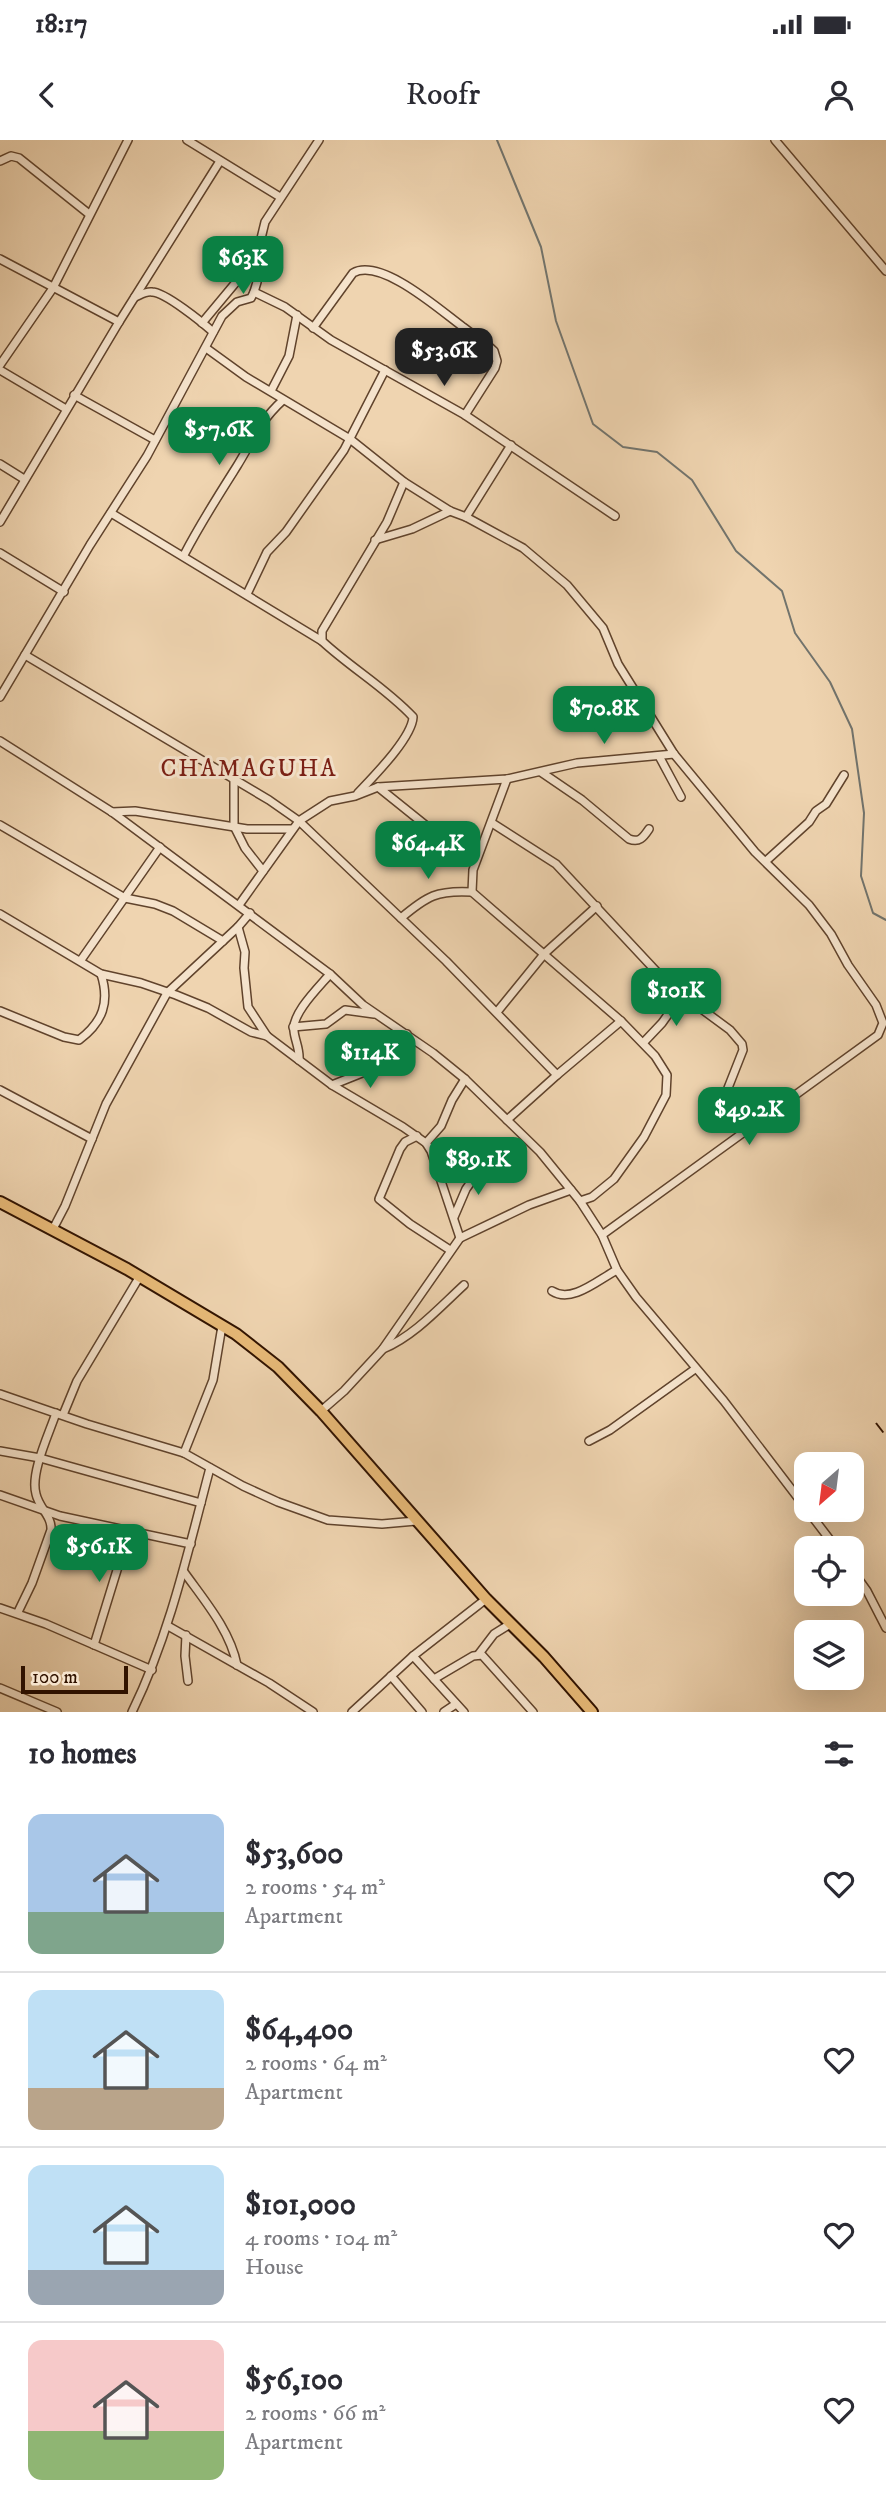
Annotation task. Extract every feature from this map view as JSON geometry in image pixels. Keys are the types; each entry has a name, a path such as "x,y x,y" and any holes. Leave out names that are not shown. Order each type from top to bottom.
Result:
{"highway":[{"path":"0,1202 140,1276 252,1345 278,1367 321,1411 486,1600 544,1657 588,1711"}],"street":[{"path":"66,409 0,368 53,288 128,140"},
{"path":"187,140 279,197"},
{"path":"0,696 155,440 222,316 231,306 251,298 254,292 257,249 265,222 319,140"},
{"path":"775,140 886,271"},
{"path":"0,161 11,156 19,158 89,214"},
{"path":"0,522 74,395 220,161"},
{"path":"202,323 242,275 257,249"},
{"path":"0,259 119,322"},
{"path":"313,328 353,273 358,270 367,270 405,285 495,351 495,368 465,415"},
{"path":"150,271 152,292"},
{"path":"152,292 213,332"},
{"path":"135,298 152,292"},
{"path":"254,292 298,315 313,328 465,415 615,516"},
{"path":"271,391 289,356 298,315"},
{"path":"206,348 235,370 350,439 404,482 450,511 523,548 568,585 603,628 618,664 674,754 741,836 801,895 831,934 848,965 876,1005 883,1023 878,1035 602,1235"},
{"path":"247,594 263,559 286,532 350,439 385,369"},
{"path":"74,395 155,440"},
{"path":"184,555 250,440 283,400"},
{"path":"466,517 511,445"},
{"path":"0,464 24,479"},
{"path":"322,641 322,627 393,510 404,482"},
{"path":"375,540 412,529 450,511"},
{"path":"111,513 322,641 389,694 413,717 411,727 386,764 355,796"},
{"path":"0,554 64,592"},
{"path":"25,655 234,779 299,821 497,1012 557,1075"},
{"path":"0,741 112,811 465,1079 540,1152 580,1201 602,1235 617,1269 636,1297 724,1401 827,1536"},
{"path":"239,905 299,821 330,801 355,796 378,786 507,779 578,763 674,754"},
{"path":"659,757 681,797"},
{"path":"541,772 582,800 631,840 640,839 649,829"},
{"path":"766,861 824,806 844,775"},
{"path":"234,779 234,826 245,848 263,871"},
{"path":"472,892 471,876 476,858 492,823 507,779"},
{"path":"378,786 434,832 476,858"},
{"path":"112,811 135,811 247,829 292,829"},
{"path":"492,823 556,864 669,985 722,1023 742,1044 742,1056 728,1088"},
{"path":"0,825 125,898 173,911 223,941"},
{"path":"410,862 434,832"},
{"path":"80,960 160,847"},
{"path":"401,918 433,894 442,891 472,892 644,1042 667,1075 667,1095 644,1137 614,1179 592,1197 580,1201"},
{"path":"497,1012 545,953 597,906"},
{"path":"0,914 101,974 141,983 208,1008 248,1030 267,1036"},
{"path":"53,1229 112,1092 167,993 250,914"},
{"path":"238,928 245,952 248,1030"},
{"path":"0,1011 64,1037 79,1040 93,1027 104,1011 106,993 101,974"},
{"path":"299,1059 293,1027 295,1018 330,974"},
{"path":"644,1042 673,1010 682,995"},
{"path":"249,1010 267,1036 283,1050 332,1085 354,1096 426,1143 460,1238"},
{"path":"293,1027 326,1024 345,1010 378,1015"},
{"path":"507,1120 621,1021"},
{"path":"332,1085 382,1065 407,1034"},
{"path":"426,1143 441,1126 465,1079"},
{"path":"0,1090 92,1139"},
{"path":"417,1136 405,1142 400,1149 380,1199 410,1224 450,1250"},
{"path":"454,1217 466,1189 484,1166"},
{"path":"321,1411 344,1391 382,1350 460,1238 529,1205 571,1190"},
{"path":"552,1291 558,1295 569,1296 617,1269"},
{"path":"18,1612 32,1583 51,1530 51,1521 42,1509 35,1487 40,1458 77,1381 140,1276"},
{"path":"382,1350 397,1343 419,1326 464,1285"},
{"path":"184,1453 213,1380 222,1326"},
{"path":"589,1441 610,1430 695,1369"},
{"path":"0,1394 184,1453 278,1502 328,1520 382,1524 416,1521"},
{"path":"0,1451 40,1458 201,1503"},
{"path":"132,1712 152,1670 168,1626 210,1468"},
{"path":"0,1495 69,1518 191,1544"},
{"path":"94,1645 129,1531"},
{"path":"184,1572 221,1626 234,1649 237,1665"},
{"path":"864,1587 886,1628"},
{"path":"355,1711 412,1656 486,1600"},
{"path":"0,1608 18,1612 152,1670"},
{"path":"434,1679 478,1655 494,1634 510,1624"},
{"path":"168,1626 186,1634 313,1712"},
{"path":"186,1634 188,1681"},
{"path":"478,1655 488,1660 533,1712"},
{"path":"412,1656 464,1712"},
{"path":"391,1676 422,1712"},
{"path":"0,1688 57,1712"},
{"path":"444,1712 456,1703"}],"waterway":[{"path":"497,140 541,247 556,321 593,424 623,447 657,452 692,480 736,551 782,591 795,633 830,682 852,729 864,813 861,876 873,913 886,920"}],"railway":[{"path":"876,1423 886,1436"}],"district":[{"name":"CHAMAGUHA","path":"249,769"}]}
